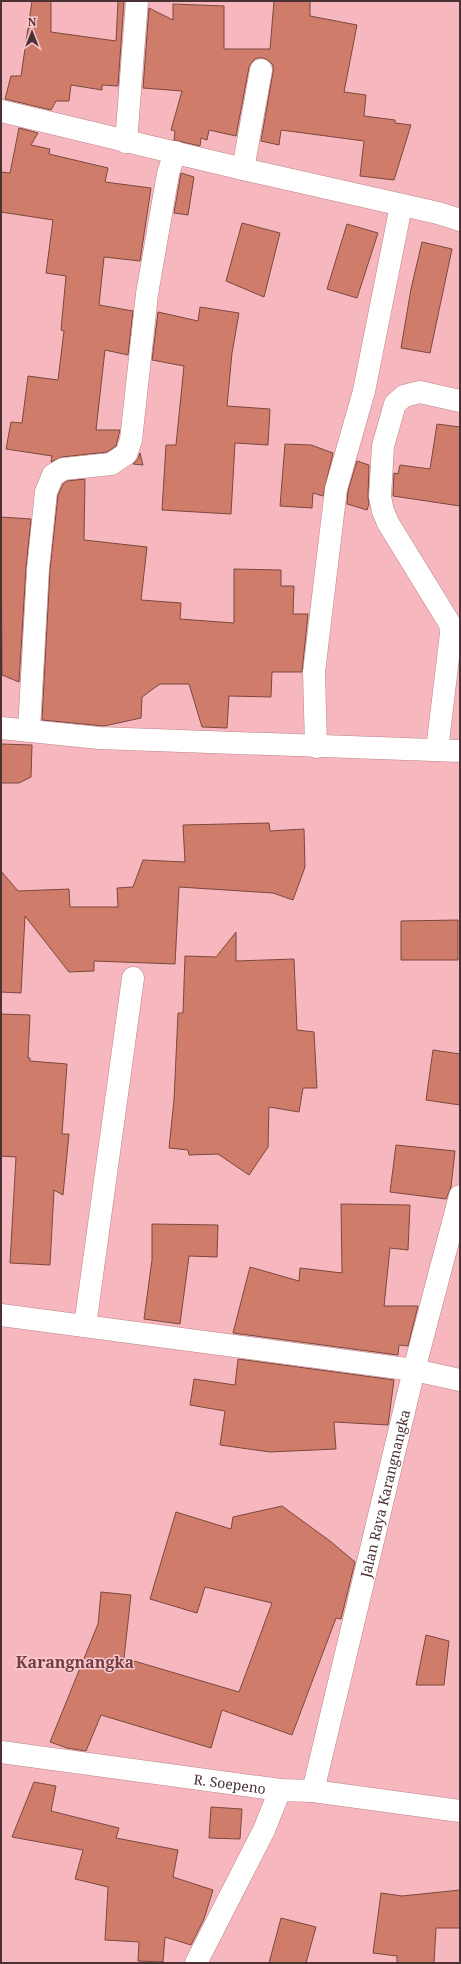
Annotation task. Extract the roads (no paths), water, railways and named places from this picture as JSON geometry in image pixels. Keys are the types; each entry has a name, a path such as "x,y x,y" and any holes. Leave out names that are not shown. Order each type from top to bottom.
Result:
{"street":[{"path":"126,142 137,1"},
{"path":"243,170 261,70"},
{"path":"1,112 126,142 175,152 243,170 438,213 460,220"},
{"path":"28,730 38,569 46,492 53,475 62,469 111,464 126,454 132,440 147,294 168,174 175,152"},
{"path":"316,747 314,672 336,489 364,391 401,206"},
{"path":"437,750 451,633 450,624 388,523 383,511 380,497 383,446 394,404 404,396 420,392 460,401"},
{"path":"1,728 98,738 460,751"},
{"path":"85,1326 133,978"},
{"name":"Jalan Raya Karangnangka","path":"313,1791 414,1370 460,1196"},
{"path":"1,1315 414,1370 460,1380"},
{"name":"R. Soepeno","path":"1,1752 280,1790 313,1791 460,1811"},
{"path":"196,1963 264,1830 280,1790"}],"district":[{"name":"Karangnangka","path":"75,1662"}]}
